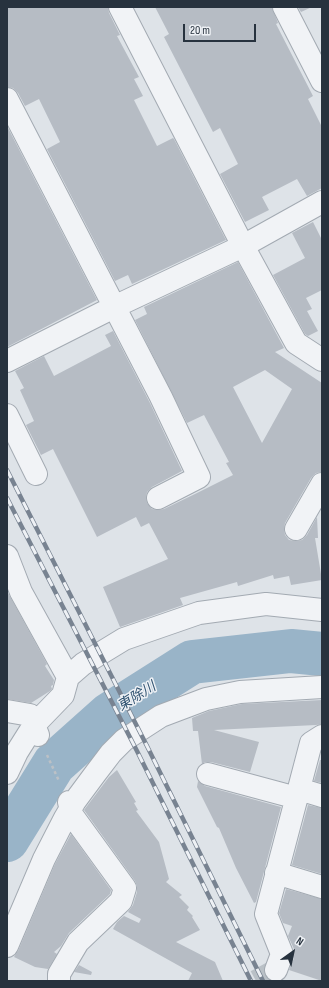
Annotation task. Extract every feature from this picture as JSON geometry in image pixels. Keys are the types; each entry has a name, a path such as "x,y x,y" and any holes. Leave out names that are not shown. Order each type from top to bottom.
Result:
{"street":[{"path":"120,7 243,246 296,343 322,360"},
{"path":"284,7 322,81"},
{"path":"7,99 161,397 199,477 158,498"},
{"path":"7,361 114,307 243,246 322,202"},
{"path":"7,415 36,474"},
{"path":"296,529 322,484"},
{"path":"7,556 21,592 68,678"},
{"path":"7,773 17,752 63,695 68,678 83,664 124,639 199,613 266,604 322,610"},
{"path":"7,946 44,859 70,805 111,753 124,740 161,716 206,699 240,692 322,687"},
{"path":"7,711 30,715 36,730"},
{"path":"276,970 282,954 266,914 311,743 322,736"},
{"path":"208,774 298,793 322,796"},
{"path":"59,981 59,974 78,942 121,901 125,888 72,815 70,805"},
{"path":"276,873 322,887"}],"path":[{"path":"36,730 70,805"}],"building":[{"path":"7,7 108,7 109,13 120,35 117,36 139,77 134,79 143,96 134,100 157,146 173,138 174,139 226,240 132,284 128,275 115,281 47,149 60,142 39,99 25,106 18,93 13,88 7,87"},
{"path":"155,7 272,7 278,23 276,24 313,96 308,99 322,127 322,188 307,196 297,179 262,197 269,210 245,222 220,174 238,164 220,128 213,132 164,37 169,34"},
{"path":"298,7 312,7 301,12"},
{"path":"7,126 97,300 7,347"},
{"path":"313,222 322,240 322,290 306,298 312,309 307,311 318,331 308,336 305,334 273,275 305,258 292,233"},
{"path":"238,262 284,348 275,352 322,383 322,472 316,473 311,478 285,523 284,529 285,535 289,540 302,540 307,535 317,517 318,538 315,538 322,580 291,585 289,576 274,579 273,575 238,586 237,582 180,598 183,605 120,627 103,587 168,559 149,523 141,527 136,517 97,537 53,449 41,455 26,425 34,421 20,390 24,388 15,371 44,356 54,376 111,346 105,335 113,331 150,403 182,471 152,487 147,492 147,503 152,509 164,509 195,494 233,475 226,463 229,462 204,415 187,423 135,320 147,314 144,307","holes":["265,370 292,389 262,443 233,387"]},
{"path":"7,591 47,664 45,666 54,680 50,691 31,703 7,699"},
{"path":"322,700 322,724 214,730 259,742 250,772 211,762 205,762 202,764 198,731 193,731 192,718 209,711 242,704"},
{"path":"320,760 322,760 322,783 314,781"},
{"path":"117,770 136,802 134,803 138,810 136,811 159,842 169,879 166,882 182,895 179,897 189,907 187,910 193,916 192,917 200,930 176,942 215,962 223,981 188,981 192,973 113,929 117,922 124,916 139,923 141,919 128,912 133,905 137,892 137,886 135,881 84,810 109,777"},
{"path":"198,781 205,786 281,807 256,902 254,903 236,868 219,828 217,827 197,787"},
{"path":"308,805 322,808 322,874 292,865"},
{"path":"71,834 111,890 110,894 69,933 61,946 54,952 57,954 48,969 35,967 14,957 18,951 55,864"},
{"path":"286,889 322,899 322,981 289,970 294,958 294,949 288,936 292,926 283,923 279,913"},
{"path":"79,965 92,972 91,975 74,972"}],"waterway":[{"name":"東除川","path":"7,840 54,764 110,714 192,662 291,651 322,654"}],"tunnel":[{"path":"256,981 276,970"}],"railway":[{"path":"7,470 147,746 263,981"},
{"path":"7,498 137,751 251,981"}]}
